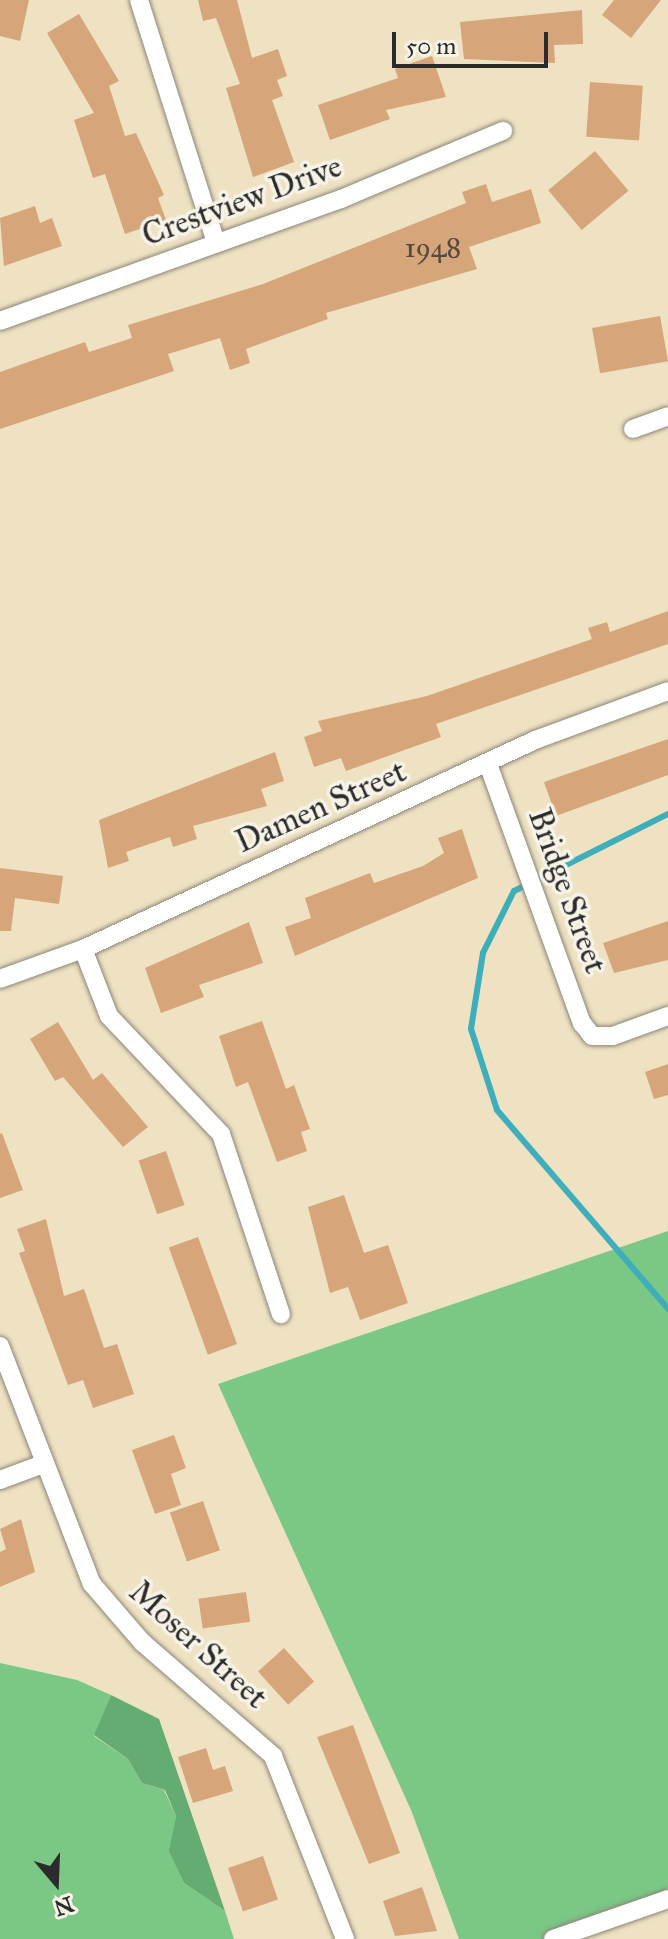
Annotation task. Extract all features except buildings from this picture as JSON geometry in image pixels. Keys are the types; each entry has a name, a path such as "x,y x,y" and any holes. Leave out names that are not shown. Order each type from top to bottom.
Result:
{"street":[{"path":"139,0 216,243"},
{"name":"Crestview Drive","path":"0,321 216,243 503,131"},
{"path":"633,429 668,416"},
{"name":"Damen Street","path":"0,979 83,949 488,764 668,691"},
{"name":"Bridge Street","path":"488,764 592,1036 668,1016"},
{"path":"83,949 109,1016 221,1134 281,1314"},
{"name":"Moser Street","path":"0,1346 43,1464 92,1584 112,1612 273,1756 345,1939"},
{"path":"0,1480 43,1464"},
{"path":"553,1939 668,1899"}],"green space":[{"path":"668,1231 668,1899 553,1939 459,1939 411,1810 218,1384"},
{"path":"0,1663 77,1680 111,1695 94,1736 128,1759 142,1783 164,1790 176,1816 170,1851 184,1883 225,1911 234,1939 0,1939"},
{"path":"111,1695 159,1719 225,1911 184,1883 169,1851 176,1816 165,1790 142,1783 128,1759 94,1735"}],"waterway":[{"path":"668,814 514,891 483,953 471,1029 497,1110 668,1309"}]}
